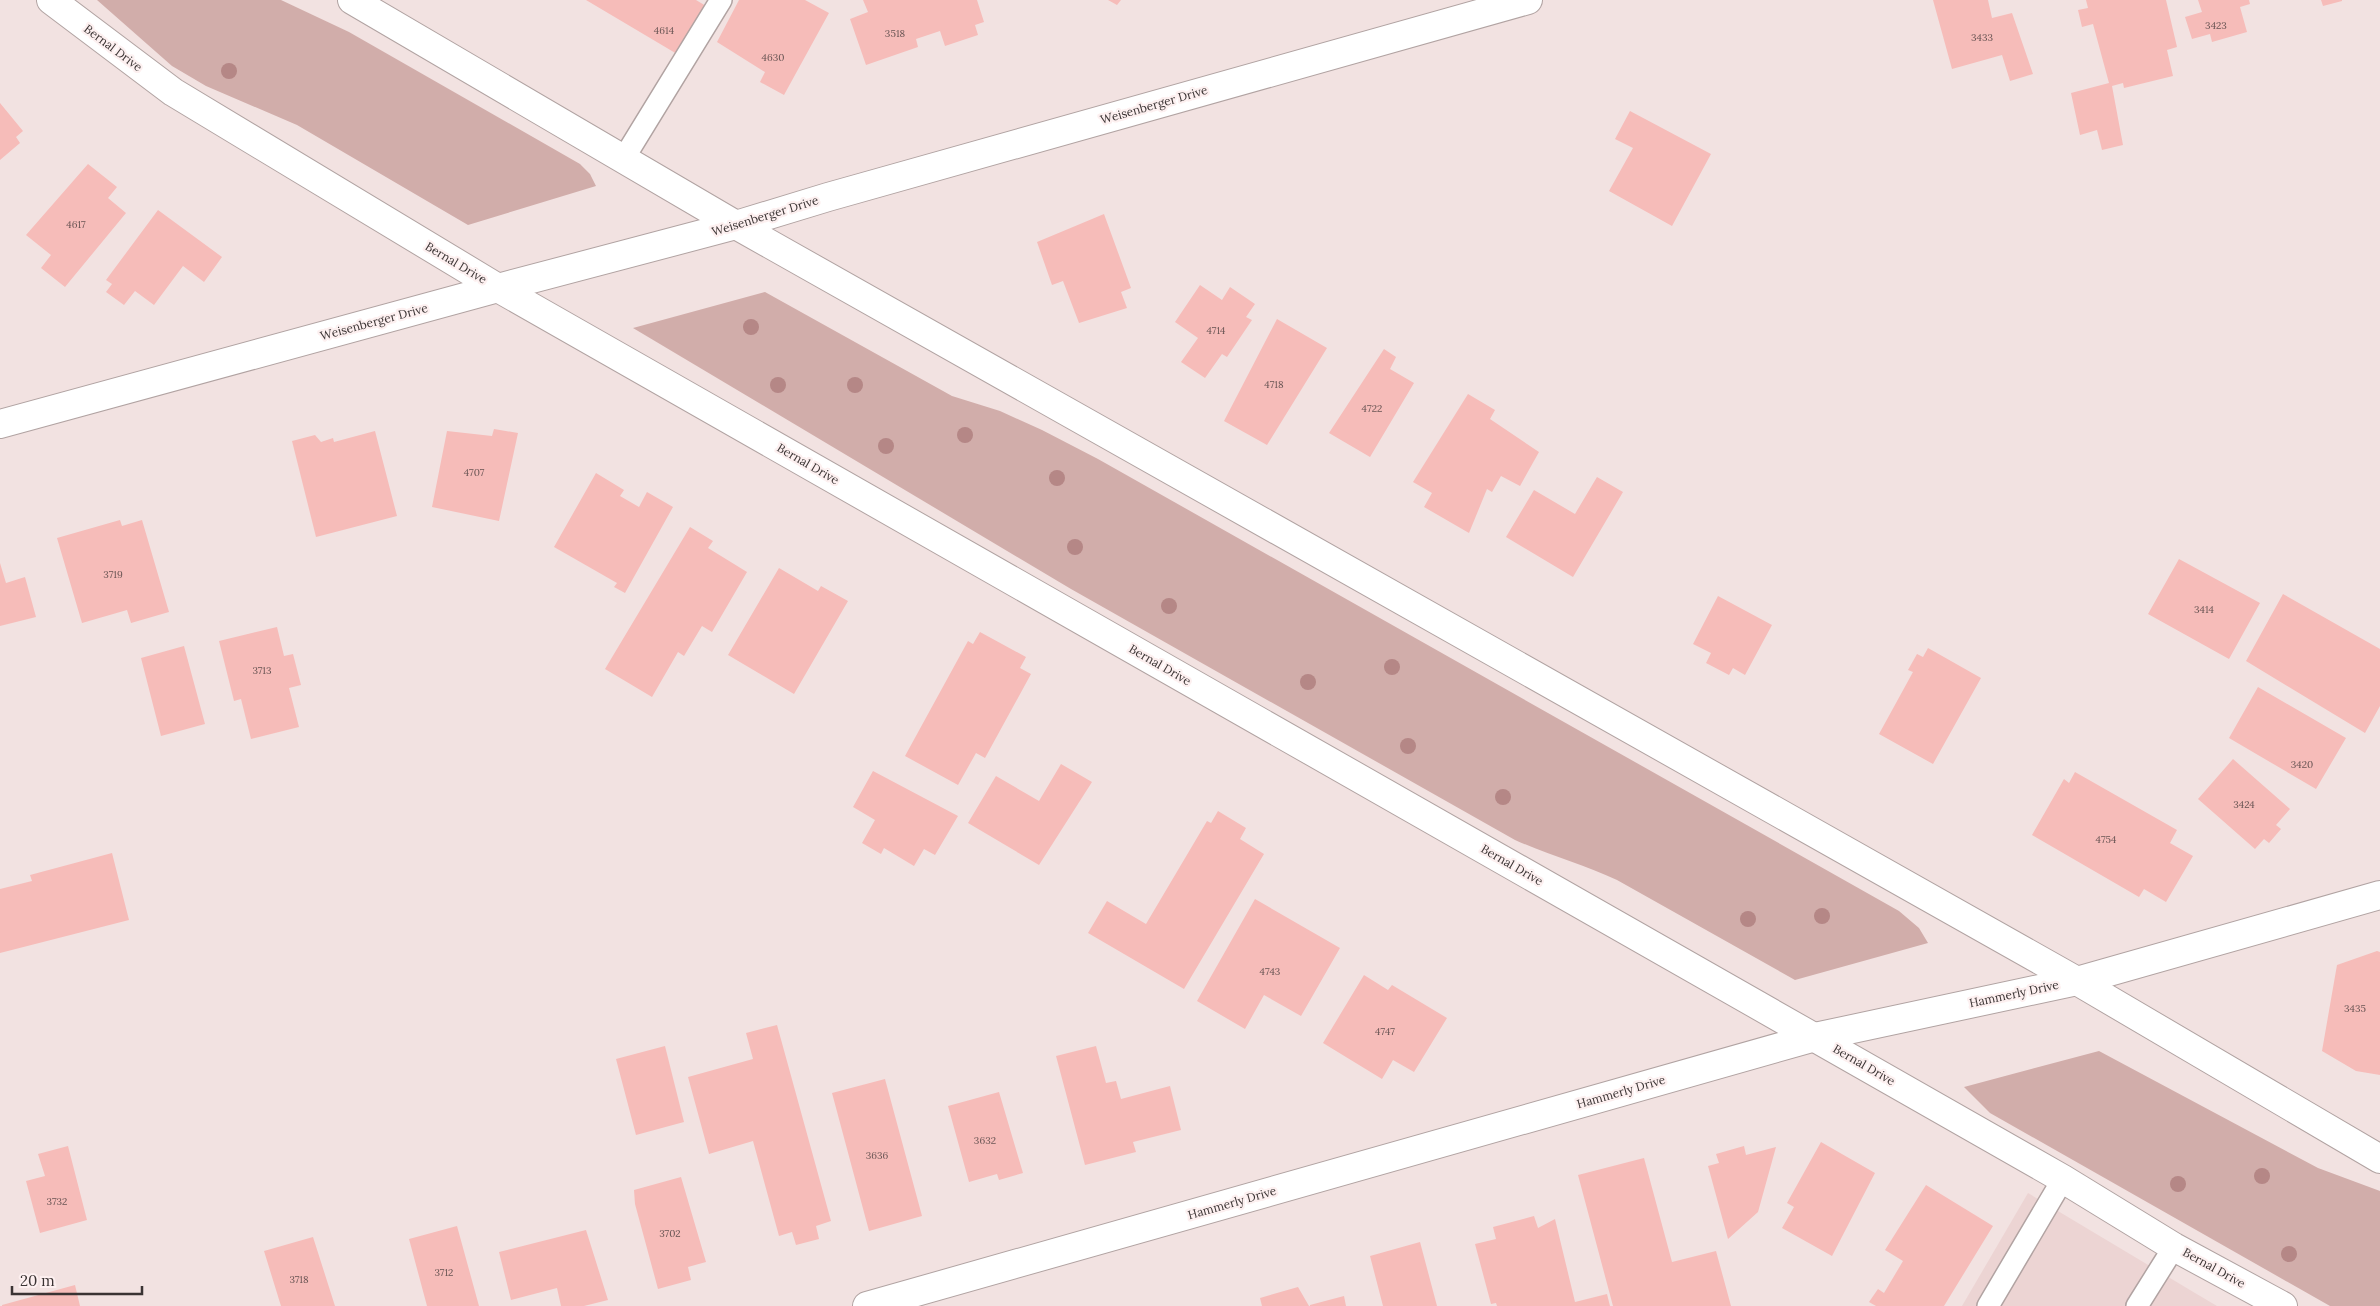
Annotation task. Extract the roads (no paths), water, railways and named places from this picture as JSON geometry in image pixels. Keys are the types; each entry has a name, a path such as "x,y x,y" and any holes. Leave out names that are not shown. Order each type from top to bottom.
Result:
{"street":[{"name":"Bernal Drive","path":"52,0 173,92 498,288 2063,1179 2174,1247 2283,1306"},
{"path":"352,0 736,225 2077,980 2380,1159"},
{"name":"Weisenberger Drive","path":"0,424 736,225 837,194 1528,0"},
{"name":"Hammerly Drive","path":"867,1306 1814,1037 2077,980 2380,895"}],"lane":[{"path":"624,158 721,0"},
{"path":"1988,1306 2063,1179"},
{"path":"2137,1306 2174,1247"}]}
